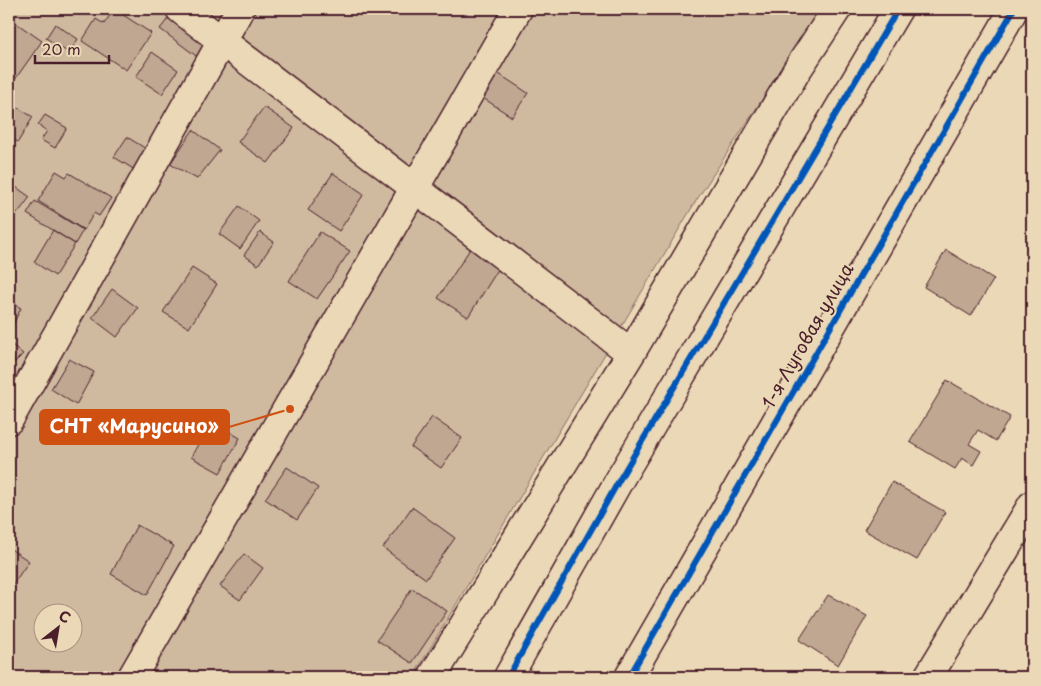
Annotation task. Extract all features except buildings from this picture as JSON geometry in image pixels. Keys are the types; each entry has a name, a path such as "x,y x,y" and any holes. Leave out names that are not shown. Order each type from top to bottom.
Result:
{"street":[{"path":"180,9 222,39 631,352"},
{"path":"9,420 240,9"},
{"path":"132,677 518,9"},
{"path":"432,677 631,352 797,70 837,9"},
{"path":"508,677 621,477 897,9"},
{"name":"1-я Луговая улица","path":"629,677 1014,9"},
{"path":"928,677 1032,505"}],"shaded area":[{"path":"9,9 821,9 694,204 413,677 9,677"}],"cycle path":[{"path":"508,677 621,477 898,9"},
{"path":"629,677 1014,9"}],"place":[{"name":"СНТ «Марусино»","path":"290,409"}]}
